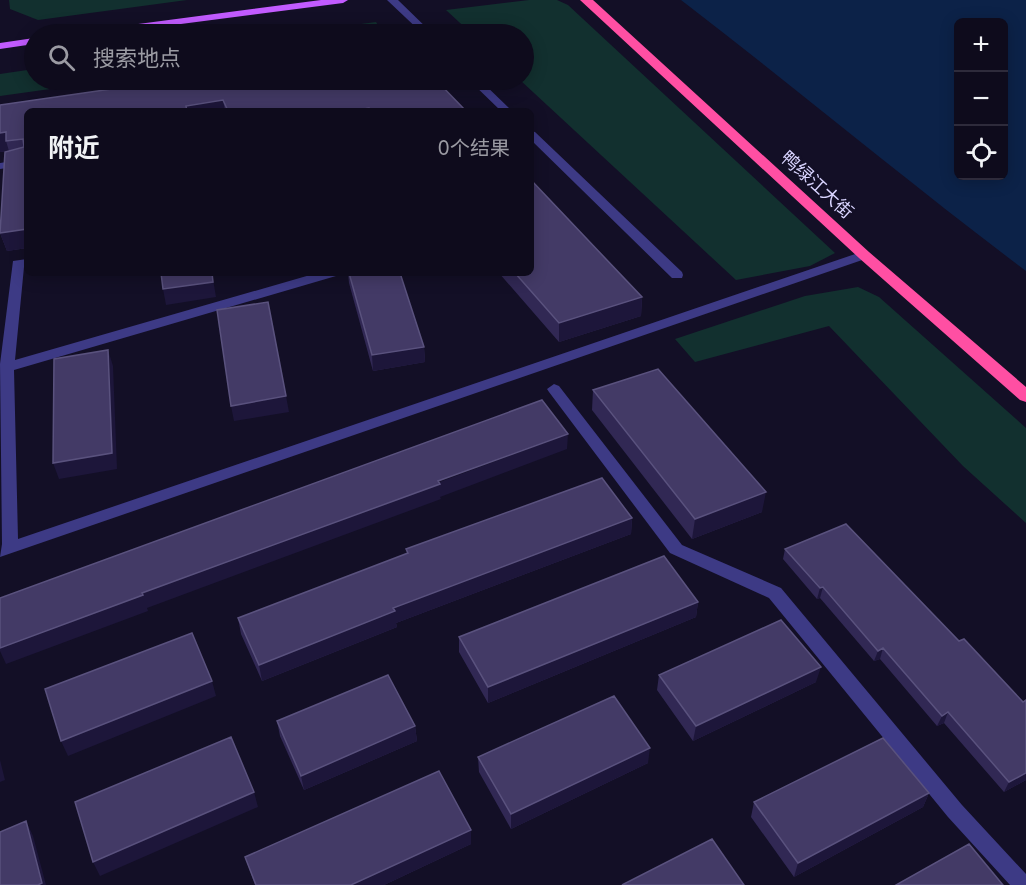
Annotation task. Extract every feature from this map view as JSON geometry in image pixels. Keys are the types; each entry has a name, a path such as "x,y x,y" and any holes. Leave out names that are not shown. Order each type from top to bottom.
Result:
{"highway":[{"name":"鸭绿江大街","path":"586,0 864,255 1026,396"}],"main road":[{"path":"160,24 343,0"},
{"path":"0,46 24,42"}],"street":[{"path":"392,0 417,24"},
{"path":"485,90 504,108"},
{"path":"534,137 677,275"},
{"path":"0,166 24,162"},
{"path":"24,263 18,264 4,368 5,549 864,255"},
{"path":"4,368 321,276"},
{"path":"554,389 676,549 775,593 955,811 1023,885"}],"green space":[{"path":"9,0 187,0 38,20 10,9"},
{"path":"529,0 557,0 568,5 835,253 810,266 736,280 531,90 534,90 534,24 461,24 446,10"},
{"path":"24,70 24,90 43,90 0,96 0,74"},
{"path":"858,287 879,297 1026,428 1026,523 963,466 829,326 695,362 675,339 805,296"}],"water":[{"path":"681,0 1026,0 1026,271"}],"building":[{"path":"104,90 446,90 463,108 227,108 223,100 186,106 186,108 24,108 24,147 23,139 6,141 6,132 0,133 0,105"},
{"path":"24,147 24,229 0,233 5,152"},
{"path":"534,183 642,297 559,323 518,276 534,276"},
{"path":"161,276 212,276 213,282 163,289"},
{"path":"350,276 401,276 424,347 372,355"},
{"path":"268,302 286,396 231,406 217,310"},
{"path":"108,350 112,453 53,463 54,359"},
{"path":"658,369 766,492 695,519 593,390"},
{"path":"542,400 568,434 438,481 440,484 142,593 143,595 0,648 0,598"},
{"path":"602,478 632,518 393,608 395,611 259,665 238,618 408,553 406,549"},
{"path":"846,524 959,641 964,639 1023,702 1026,700 1026,773 1009,782 948,712 942,716 883,648 878,651 823,587 820,588 785,549"},
{"path":"664,556 698,602 488,687 459,637"},
{"path":"781,620 821,667 696,726 659,675"},
{"path":"192,633 212,681 61,741 45,689"},
{"path":"388,675 415,726 301,776 277,721"},
{"path":"614,696 650,748 511,814 478,757"},
{"path":"231,737 254,792 93,862 75,802"},
{"path":"883,738 929,793 798,863 754,802"},
{"path":"439,771 471,830 351,885 256,885 245,857"},
{"path":"26,821 42,883 38,885 0,885 0,832"},
{"path":"712,839 744,885 622,885"},
{"path":"969,844 1003,885 896,885"}]}
